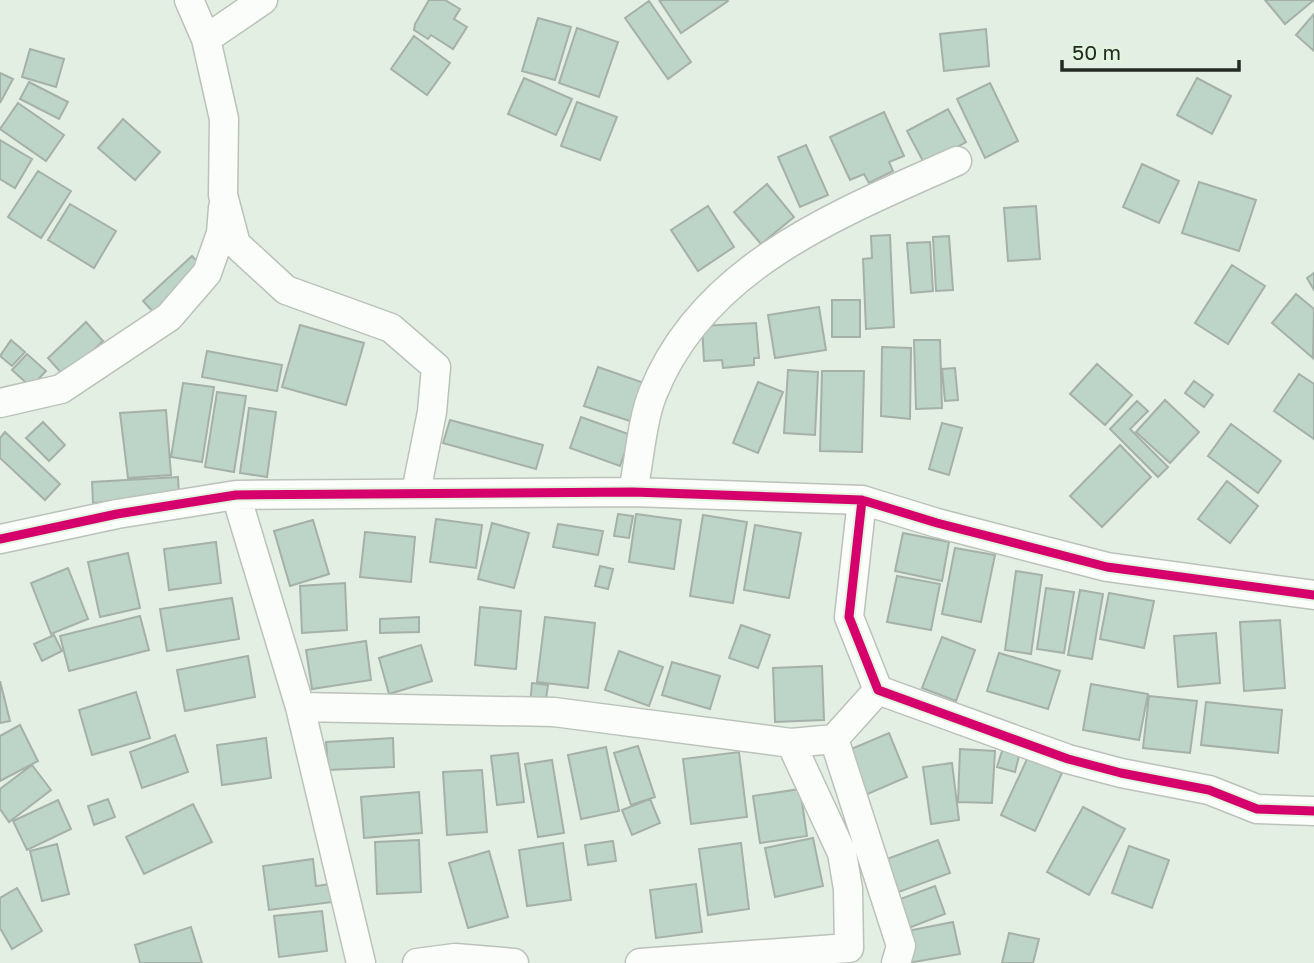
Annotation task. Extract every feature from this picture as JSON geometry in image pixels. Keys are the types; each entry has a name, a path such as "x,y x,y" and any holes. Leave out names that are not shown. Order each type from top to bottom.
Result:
{"street":[{"path":"0,403 61,389 169,317 207,273 221,233 224,120 206,39 189,0"},
{"path":"206,39 263,0"},
{"path":"634,492 652,394 688,330 756,263 829,219 957,162"},
{"path":"223,195 236,244 286,290 391,327 436,367 432,412 416,492"},
{"path":"0,539 117,514 236,495 634,492 862,500 937,523 1107,567 1314,595"},
{"path":"236,495 300,707 361,963"},
{"path":"862,500 849,617 878,690 1068,759 1121,774 1209,790 1257,809 1314,811"},
{"path":"300,707 554,712 791,743 834,738 878,690"},
{"path":"834,738 901,946 897,963"},
{"path":"791,743 842,853 848,888 849,948"},
{"path":"640,963 849,948"},
{"path":"807,963 849,948"},
{"path":"417,963 455,958 514,963"}],"building":[{"path":"429,0 445,0 460,9 454,19 467,27 453,49 431,35 428,39 414,30"},
{"path":"659,0 727,0 728,1 681,33"},
{"path":"1265,0 1314,0 1285,24"},
{"path":"649,1 691,62 668,79 625,18"},
{"path":"1314,14 1314,51 1296,35"},
{"path":"538,18 571,27 555,80 522,71"},
{"path":"577,28 618,42 599,97 559,83"},
{"path":"986,29 989,66 944,71 940,34"},
{"path":"414,36 450,63 427,95 391,69"},
{"path":"30,49 64,59 56,87 22,77"},
{"path":"0,73 13,79 0,103"},
{"path":"524,78 572,99 556,135 508,114"},
{"path":"1197,78 1231,96 1212,134 1177,115"},
{"path":"29,82 68,102 59,119 20,99"},
{"path":"990,83 1018,141 985,158 957,99"},
{"path":"577,102 617,117 600,160 561,146"},
{"path":"18,103 64,135 46,161 0,129"},
{"path":"948,109 966,142 925,165 907,131"},
{"path":"884,112 904,156 889,162 893,171 869,183 864,174 850,180 830,137"},
{"path":"123,119 160,152 135,180 98,148"},
{"path":"0,140 32,159 15,188 0,179"},
{"path":"806,145 828,195 800,207 778,157"},
{"path":"1142,164 1179,181 1159,223 1123,207"},
{"path":"38,171 71,191 41,238 8,217"},
{"path":"1199,182 1256,200 1239,251 1182,233"},
{"path":"767,184 794,217 761,244 734,212"},
{"path":"70,204 116,231 94,268 48,240"},
{"path":"708,206 734,247 698,271 671,230"},
{"path":"1036,206 1040,259 1008,261 1004,208"},
{"path":"890,235 894,327 866,329 863,259 872,258 871,236"},
{"path":"949,236 953,290 936,291 933,237"},
{"path":"930,242 933,291 911,293 907,243"},
{"path":"192,256 207,272 158,317 143,301"},
{"path":"1232,265 1265,286 1228,344 1195,323"},
{"path":"1314,273 1314,290 1307,278"},
{"path":"1296,294 1314,309 1313,358 1272,323"},
{"path":"832,300 860,300 860,337 832,337"},
{"path":"819,307 826,350 775,358 768,315"},
{"path":"86,322 103,341 65,377 48,358"},
{"path":"756,323 759,358 754,358 754,365 723,368 722,360 704,361 702,326"},
{"path":"300,325 364,343 346,405 282,387"},
{"path":"11,340 25,352 12,366 0,356"},
{"path":"914,340 940,340 942,408 916,409"},
{"path":"882,347 911,348 910,419 881,416"},
{"path":"207,351 282,365 277,391 202,377"},
{"path":"27,354 46,371 31,387 12,370"},
{"path":"1097,364 1132,395 1105,425 1070,394"},
{"path":"598,367 650,385 636,423 584,406"},
{"path":"955,368 958,400 945,401 942,369"},
{"path":"788,370 818,372 815,435 784,433"},
{"path":"822,371 864,371 862,452 820,451"},
{"path":"1299,374 1314,384 1314,439 1274,411"},
{"path":"1194,381 1213,395 1204,407 1185,393"},
{"path":"758,382 783,392 758,453 733,443"},
{"path":"183,383 214,387 202,462 171,457"},
{"path":"217,392 246,396 234,472 205,467"},
{"path":"1165,400 1199,432 1170,463 1136,432"},
{"path":"1137,401 1148,411 1130,429 1168,467 1158,477 1110,429"},
{"path":"249,408 276,412 267,477 240,473"},
{"path":"166,410 171,475 128,478 120,413"},
{"path":"581,417 631,435 620,466 570,448"},
{"path":"450,420 543,445 536,469 443,443"},
{"path":"43,422 65,445 49,461 26,438"},
{"path":"942,423 962,428 949,475 929,469"},
{"path":"1231,424 1281,461 1258,493 1208,456"},
{"path":"5,432 60,484 45,500 0,458 0,438"},
{"path":"1120,445 1151,477 1102,527 1070,496"},
{"path":"178,477 179,498 93,503 92,482"},
{"path":"1227,481 1258,506 1230,543 1198,519"},
{"path":"618,514 633,516 629,538 614,536"},
{"path":"636,514 681,520 674,569 629,562"},
{"path":"703,515 747,522 733,603 690,596"},
{"path":"436,519 482,525 476,568 430,562"},
{"path":"313,520 329,574 290,586 274,531"},
{"path":"492,523 529,533 514,588 478,579"},
{"path":"558,524 603,531 598,555 553,547"},
{"path":"755,525 801,533 789,598 744,590"},
{"path":"365,532 415,537 411,582 360,577"},
{"path":"903,533 949,542 942,581 895,571"},
{"path":"216,542 221,583 169,590 164,549"},
{"path":"955,548 995,555 981,622 942,614"},
{"path":"128,553 140,608 100,617 88,562"},
{"path":"600,566 613,569 608,589 595,586"},
{"path":"68,568 88,619 51,634 31,583"},
{"path":"1016,571 1042,575 1031,654 1005,650"},
{"path":"897,576 940,584 931,630 887,622"},
{"path":"345,583 347,630 302,633 300,586"},
{"path":"1046,588 1074,592 1064,653 1037,649"},
{"path":"1080,590 1103,594 1092,659 1068,655"},
{"path":"1109,593 1154,601 1144,648 1100,639"},
{"path":"232,598 239,639 167,651 160,609"},
{"path":"480,607 521,611 516,669 475,665"},
{"path":"140,616 149,650 69,671 60,636"},
{"path":"419,617 419,632 380,633 380,619"},
{"path":"545,617 595,623 588,688 537,682"},
{"path":"1280,620 1285,688 1244,691 1240,622"},
{"path":"741,625 770,635 758,668 729,658"},
{"path":"1216,633 1220,683 1178,687 1174,636"},
{"path":"54,635 62,651 42,661 34,644"},
{"path":"942,637 975,650 956,701 922,688"},
{"path":"366,641 371,680 312,689 306,650"},
{"path":"421,645 432,681 389,694 379,658"},
{"path":"619,651 663,667 649,706 605,690"},
{"path":"999,653 1060,671 1048,709 987,691"},
{"path":"248,656 255,697 185,711 177,670"},
{"path":"672,662 720,676 710,709 662,695"},
{"path":"822,666 824,720 775,722 773,668"},
{"path":"0,681 10,721 0,723"},
{"path":"532,683 548,685 545,706 530,705"},
{"path":"1091,684 1148,694 1139,740 1083,730"},
{"path":"136,692 150,738 92,755 79,710"},
{"path":"1149,696 1197,701 1190,753 1143,748"},
{"path":"1206,702 1282,710 1278,753 1201,745"},
{"path":"20,725 38,761 0,781 0,736"},
{"path":"889,733 907,777 863,796 844,752"},
{"path":"175,735 188,772 142,788 130,752"},
{"path":"266,738 271,778 222,785 217,745"},
{"path":"393,738 394,767 328,770 326,742"},
{"path":"638,746 655,797 631,805 614,753"},
{"path":"606,747 619,811 581,819 568,755"},
{"path":"1003,748 1020,752 1015,772 997,767"},
{"path":"960,749 995,751 992,803 958,802"},
{"path":"739,752 747,817 691,824 683,759"},
{"path":"518,753 524,802 497,805 491,756"},
{"path":"1028,757 1062,773 1035,831 1001,815"},
{"path":"552,760 564,833 538,837 525,764"},
{"path":"952,763 959,820 931,824 923,767"},
{"path":"32,765 51,790 9,822 0,809 0,789"},
{"path":"482,770 487,832 447,835 443,772"},
{"path":"800,789 807,836 760,843 753,796"},
{"path":"419,792 422,833 364,838 361,797"},
{"path":"108,799 115,817 94,825 88,806"},
{"path":"650,799 660,823 632,835 622,810"},
{"path":"58,800 71,829 27,850 13,821"},
{"path":"193,804 212,842 144,874 126,837"},
{"path":"1083,807 1125,829 1089,895 1047,872"},
{"path":"813,838 823,886 775,897 765,848"},
{"path":"419,840 421,892 377,894 375,842"},
{"path":"938,840 950,873 896,893 884,860"},
{"path":"613,841 616,861 588,865 585,845"},
{"path":"563,843 571,900 527,906 519,850"},
{"path":"741,843 749,909 708,915 699,849"},
{"path":"57,844 69,894 42,901 30,851"},
{"path":"1129,846 1169,860 1152,908 1112,893"},
{"path":"489,851 508,917 468,928 449,863"},
{"path":"313,859 316,886 331,884 333,902 269,910 263,866"},
{"path":"696,884 702,932 656,938 650,890"},
{"path":"935,886 945,914 906,929 895,901"},
{"path":"17,888 42,931 12,949 0,928 0,898"},
{"path":"322,911 327,951 279,957 274,916"},
{"path":"953,922 960,954 908,963 902,932"},
{"path":"191,927 202,963 140,963 135,945"},
{"path":"1009,933 1039,939 1033,963 1002,963"}],"cycle path":[{"path":"0,539 117,514 236,495 633,492 862,500 937,523 1107,567 1314,595"},
{"path":"862,500 849,617 878,690 1068,759 1121,773 1209,790 1257,809 1314,811"}]}
